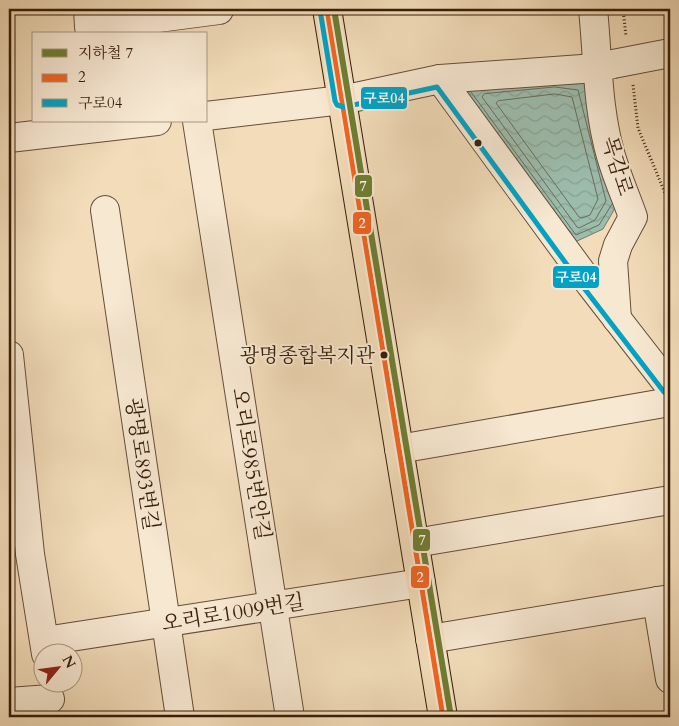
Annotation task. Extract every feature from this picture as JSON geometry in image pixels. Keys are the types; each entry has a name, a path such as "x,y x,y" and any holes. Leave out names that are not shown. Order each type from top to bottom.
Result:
{"main road":[{"path":"327,9 443,717"}],"street":[{"path":"88,9 89,27 219,9"},
{"name":"목감로","path":"592,9 605,66 604,121 611,156 633,217 612,261 617,319"},
{"path":"208,116 342,100 440,79 605,66 670,53"},
{"path":"440,79 617,319 670,387"},
{"path":"9,138 148,122"},
{"name":"오리로985번안길","path":"197,122 290,717"},
{"name":"광명로893번길","path":"105,210 180,717"},
{"path":"9,355 20,556 44,644"},
{"path":"399,449 670,402"},
{"path":"415,543 670,500"},
{"name":"오리로1009번길","path":"60,644 165,623 421,583"},
{"path":"430,640 664,600 670,679"},
{"path":"9,702 50,700"}],"path":[{"path":"638,128 670,205"}],"water":[{"path":"587,78 618,203 603,229 575,242 459,86"}],"metro line":[{"name":"7","path":"334,9 451,717"}],"transit line":[{"name":"2","path":"327,9 443,717"},
{"name":"구로04","path":"320,10 337,105 344,107 437,87 584,288 664,392"}],"place":[{"name":"광명종합복지관","path":"384,355"}]}
